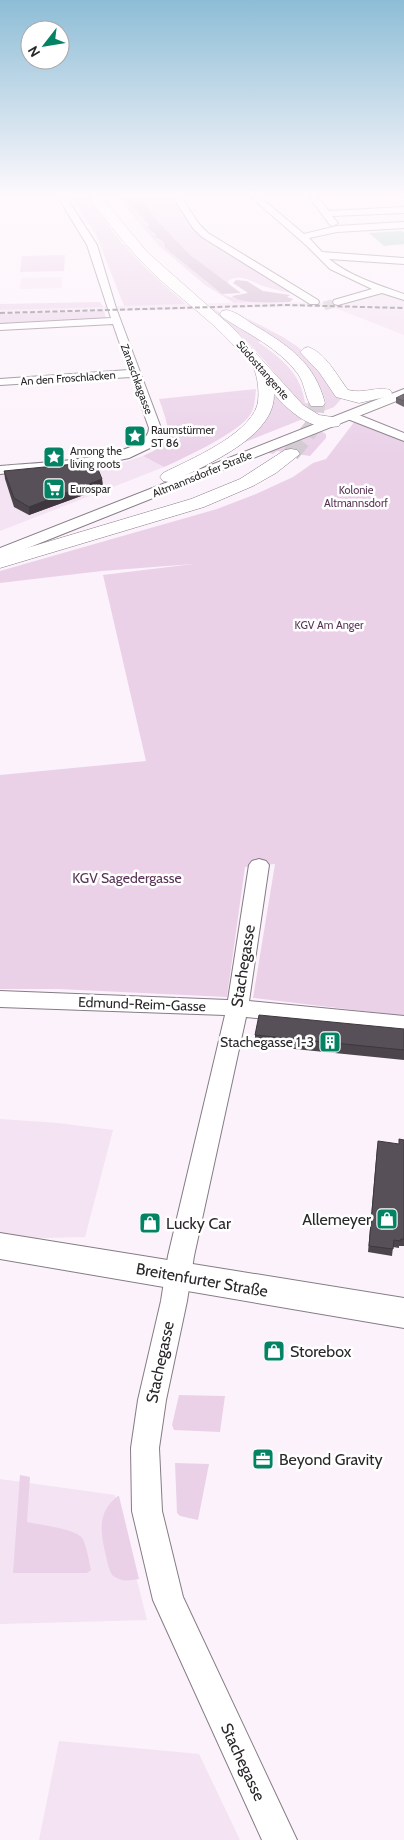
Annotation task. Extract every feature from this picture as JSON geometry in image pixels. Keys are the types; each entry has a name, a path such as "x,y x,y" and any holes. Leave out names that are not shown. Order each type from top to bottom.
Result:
{"highway":[{"name":"Südosttangente","path":"172,283 236,339 262,372 318,415"},
{"name":"Südosttangente","path":"187,283 209,302 294,360 310,379 314,389 318,415"},
{"path":"193,283 200,287"},
{"path":"223,302 302,347 325,369 342,394 359,398 384,393"},
{"path":"169,477 229,444 254,424 262,413 266,400 262,372"},
{"path":"0,562 209,499 263,475 291,454"}],"main road":[{"name":"Altmannsdorfer Straße","path":"0,544 318,415 404,385"},
{"name":"Altmannsdorfer Straße","path":"0,554 318,415 349,415 404,393"},
{"name":"Breitenfurter Straße","path":"0,1246 404,1313"}],"street":[{"name":"Zanaschkagasse","path":"0,470 106,459 125,455 146,446 155,434 155,428 104,283"},
{"path":"283,283 319,305"},
{"path":"366,283 404,297"},
{"path":"338,302 382,290"},
{"path":"0,327 113,313"},
{"name":"An den Froschlacken","path":"0,382 135,373"},
{"path":"349,415 404,437"},
{"name":"Stachegasse","path":"259,865 237,1008 152,1400 145,1448 147,1512 168,1600 280,1840"},
{"name":"Edmund-Reim-Gasse","path":"0,1000 237,1008 404,1024"}],"shaded area":[{"path":"21,283 62,283 62,288 20,289"},
{"path":"208,283 227,283 241,293 222,294"},
{"path":"233,283 250,283 263,291 290,295 287,297 293,299 290,302 243,301 232,296 248,293"},
{"path":"385,292 404,298 404,335 330,306 0,314 0,310 42,308 252,302 346,303"},
{"path":"143,456 164,467 0,531 0,475 125,462"},
{"path":"0,1119 58,1123 113,1130 85,1237 0,1239"},
{"path":"0,1479 115,1495 147,1620 0,1624"},
{"path":"59,1741 199,1754 240,1840 39,1840"}],"green space":[{"path":"115,283 162,283 186,304 124,306"},
{"path":"202,283 208,283 222,294 230,297 257,302 234,303"},
{"path":"256,283 277,283 297,295"},
{"path":"100,302 103,307 0,310 0,304"},
{"path":"213,308 261,341 258,342 289,367 303,392 305,403 326,403 321,387 312,373 288,350 232,312 272,331 299,348 310,359 328,385 342,398 334,407 313,415 296,399 251,345 210,309"},
{"path":"104,311 106,319 0,324 0,314"},
{"path":"256,389 254,406 250,415 244,422 223,437 164,467 143,456 161,445 168,433 166,418 159,399"},
{"path":"274,397 277,397 303,419 240,444 271,408"},
{"path":"355,421 404,439 404,1016 253,998 275,864 245,867 227,997 58,989 0,989 0,775 146,761 103,575 193,564 102,571 0,583 0,571 217,509 256,494 293,477 313,463 326,459"},
{"path":"319,430 326,434 326,438 310,456 277,451 273,454 269,453 271,449"},
{"path":"179,1395 225,1396 220,1432 174,1430 172,1425"},
{"path":"175,1463 209,1464 198,1520 180,1516 177,1513"},
{"path":"20,1475 30,1477 27,1522 79,1535 86,1546 89,1559 91,1570 87,1573 13,1573"},
{"path":"118,1496 139,1579 118,1579 112,1575 108,1564 103,1544 102,1521 107,1508"}],"building":[{"path":"404,394 404,401 396,398"},
{"name":"Eurospar","path":"95,462 102,479 29,507 14,498 4,471"},
{"path":"259,1015 404,1029 404,1050 255,1035"},
{"name":"Allemeyer","path":"399,1139 404,1140 404,1239 400,1241 394,1240 393,1249 369,1246 378,1141 399,1144"}],"tunnel":[{"path":"324,306 338,302"},
{"path":"291,454 313,426 317,403"}],"railway":[{"path":"0,313 286,305 404,308"}],"place":[{"name":"Raumstürmer ST 86","path":"135,436"},
{"name":"Among the living roots","path":"54,457"},
{"name":"Eurospar","path":"54,489"},
{"name":"Stachegasse 1-3","path":"330,1042"},
{"name":"Allemeyer","path":"387,1219"},
{"name":"Lucky Car","path":"150,1223"},
{"name":"Storebox","path":"274,1351"},
{"name":"Beyond Gravity","path":"263,1459"}],"park label":[{"name":"Kolonie Altmannsdorf","path":"356,496"},
{"name":"KGV Am Anger","path":"329,625"},
{"name":"KGV Sagedergasse","path":"127,878"}]}
